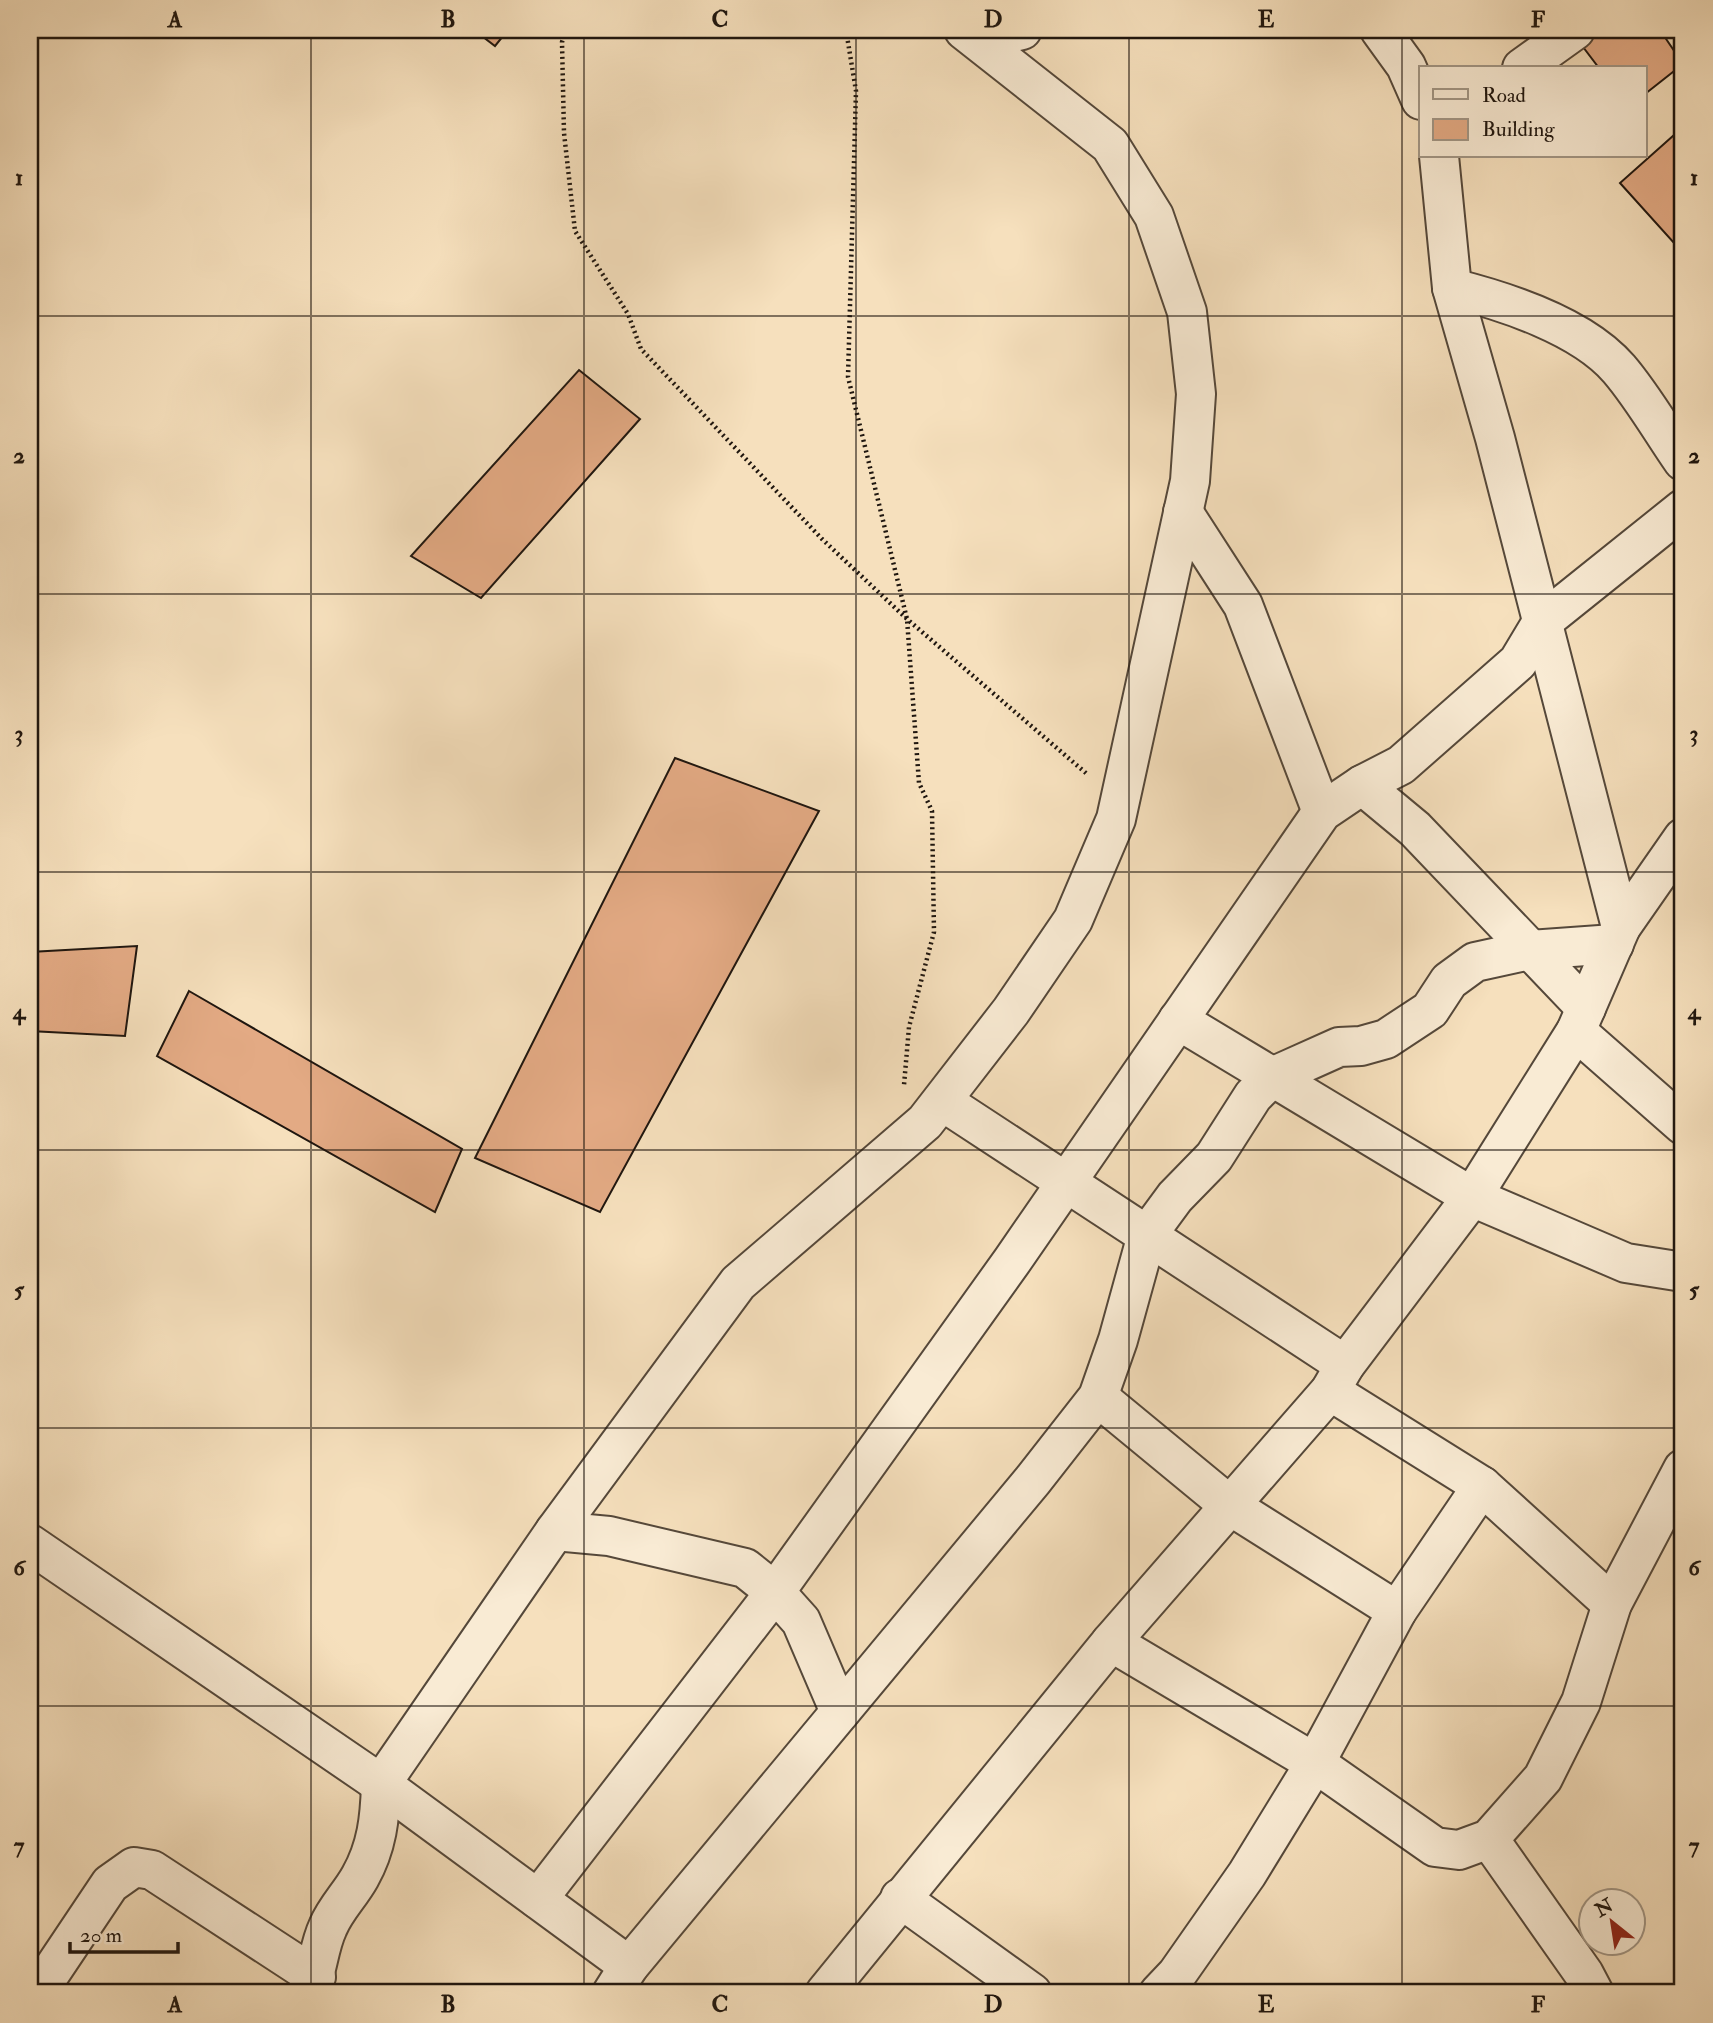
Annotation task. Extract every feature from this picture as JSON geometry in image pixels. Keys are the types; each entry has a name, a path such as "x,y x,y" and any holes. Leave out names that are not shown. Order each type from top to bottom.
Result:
{"street":[{"path":"971,35 1022,30"},
{"path":"1380,30 1406,66 1419,95"},
{"path":"1525,66 1575,30"},
{"path":"37,1993 110,1884 134,1867 152,1870 312,1985 323,1938 333,1914 360,1878 373,1848 379,1829 381,1784 555,1531 738,1283 925,1122 1011,1011 1073,920 1116,819 1189,481 1196,394 1187,312 1154,216 1110,145 971,35"},
{"path":"1439,158 1452,288 1542,622 1617,936"},
{"path":"1452,288 1509,305 1583,338 1618,367 1683,461"},
{"path":"538,1899 775,1592 1067,1182 1322,812 1362,785 1401,765 1518,662 1532,644 1542,622 1683,509"},
{"path":"1183,512 1243,605 1322,812"},
{"path":"1362,785 1415,829 1530,950 1581,1019 1683,1125"},
{"path":"825,1993 1111,1642 1338,1378 1472,1197 1581,1019 1617,936 1683,838"},
{"path":"30,1544 381,1784 538,1899 621,1980 1033,1480 1098,1397 1118,1340 1147,1235 1175,1197 1214,1157 1253,1097 1272,1077 1339,1047 1387,1039 1430,1010 1450,982 1475,962 1617,936"},
{"path":"1178,1020 1472,1197 1626,1263 1683,1272"},
{"path":"942,1101 1147,1235 1482,1486 1612,1604"},
{"path":"1098,1397 1229,1505 1397,1611"},
{"path":"1111,1642 1315,1763 1435,1847 1459,1850 1489,1839 1543,1778 1581,1702 1612,1604 1683,1469"},
{"path":"1159,1993 1177,1974 1247,1874 1315,1763 1397,1611 1482,1486"},
{"path":"555,1531 609,1536 745,1568 775,1592 801,1621 840,1712"},
{"path":"1489,1839 1584,1974 1594,1993"},
{"path":"900,1898 1032,1993"}],"path":[{"path":"566,30 562,42 564,133 575,231 628,314 641,349 822,539 907,619 1120,803"},
{"path":"846,30 856,91 848,377 907,619 919,783 932,811 934,932 909,1027 900,1145"}],"building":[{"path":"474,30 508,30 495,46"},
{"path":"1589,30 1660,30 1683,64 1646,93 1646,66 1597,66 1577,39"},
{"path":"1683,127 1683,253 1620,183"},
{"path":"579,370 640,419 481,598 411,556"},
{"path":"675,758 819,811 600,1212 475,1158"},
{"path":"137,946 125,1036 30,1031 30,952"},
{"path":"189,991 462,1149 435,1212 157,1056"}]}
